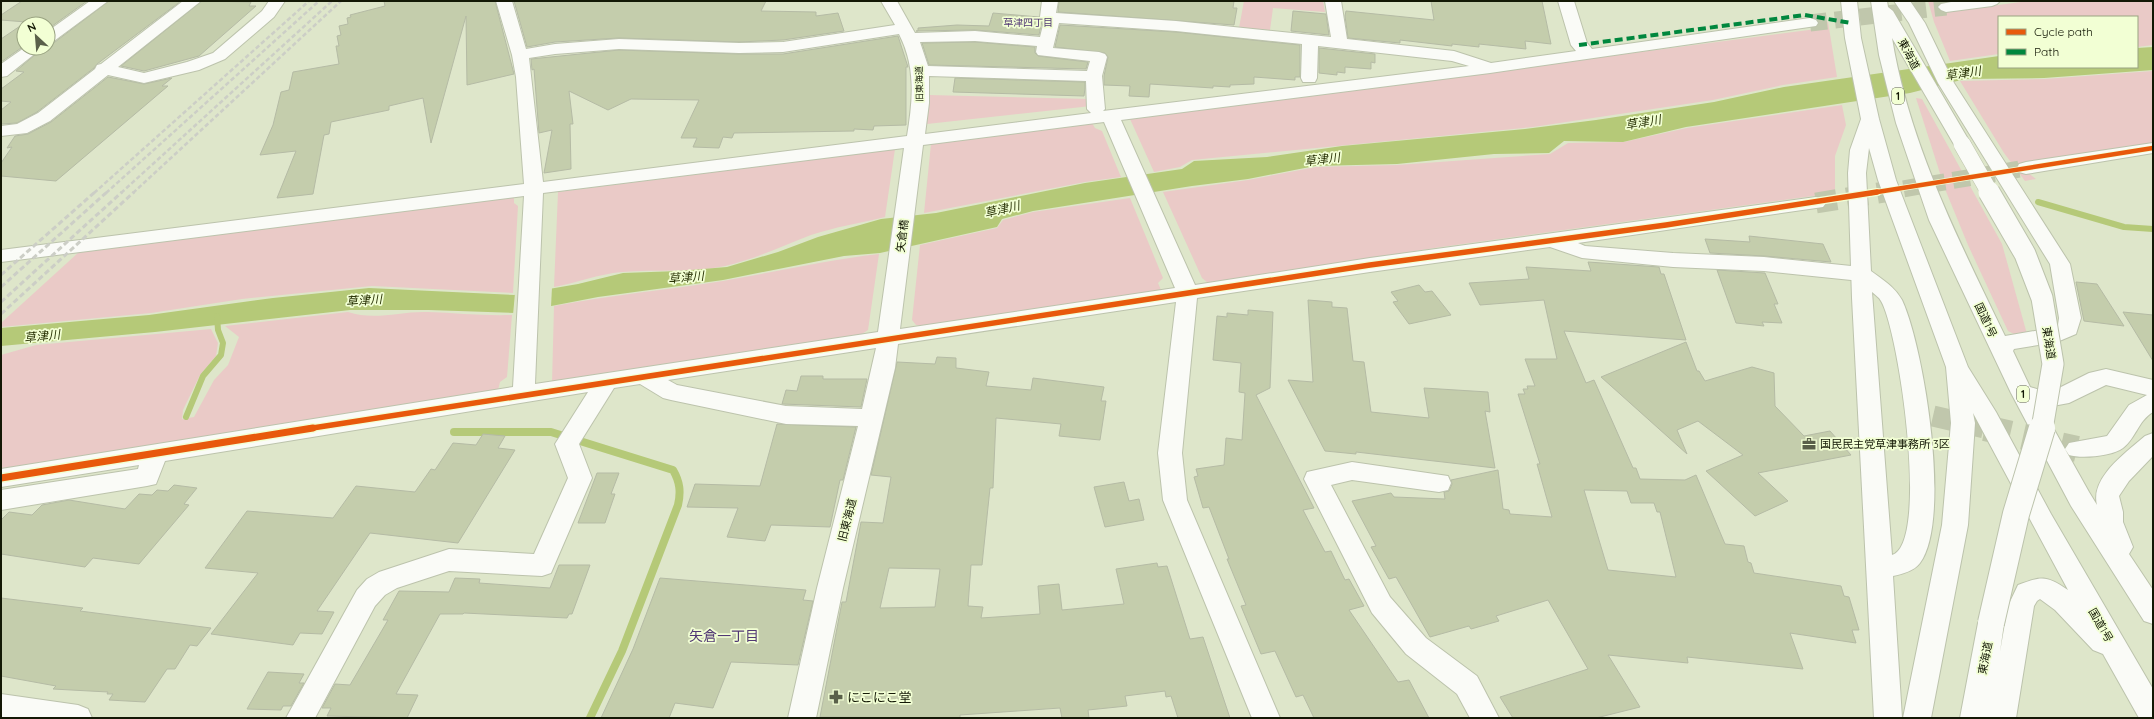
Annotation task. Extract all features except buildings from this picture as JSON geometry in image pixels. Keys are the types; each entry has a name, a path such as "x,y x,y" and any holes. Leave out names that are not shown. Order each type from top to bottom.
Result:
{"main road":[{"path":"56,32 100,1"},
{"path":"4,133 21,130 44,117 103,69 193,1"},
{"path":"103,69 144,78 193,66 219,56 268,14 277,1"},
{"path":"504,1 520,55 534,196 524,386"},
{"name":"旧東海道","path":"889,1 907,33 917,56 920,71 918,130 914,145"},
{"path":"1050,1 1048,17 1176,26 1454,56 1490,68"},
{"path":"1333,1 1340,44"},
{"path":"1566,1 1579,45 1587,53"},
{"path":"1849,1 1852,33 1870,120 1883,168 1905,233 1958,366 1963,423 1955,525 1919,701 1917,718"},
{"name":"国道1号","path":"1879,1 1888,26 1888,55 1905,123 1939,220 2022,393 2080,499 2153,613"},
{"path":"1902,1 1918,23 1946,83 2060,264 2070,318 2068,329 2058,335 2013,342 2007,344 2001,351"},
{"path":"1946,7 1992,1"},
{"path":"1053,17 1044,52 1099,57 1094,76 1107,117 1186,287 1170,453 1175,500 1266,718"},
{"path":"1,256 534,196 914,145 999,129 1107,117 1490,68 1810,22"},
{"name":"東海道","path":"1888,26 1924,82 2025,254 2042,298 2053,364 2046,410 2016,514 1991,623 1974,718"},
{"path":"520,55 555,49 619,44 739,48 783,47 907,33 975,36 1047,42"},
{"path":"1309,78 1310,40"},
{"path":"1,72 23,56"},
{"path":"920,71 1002,72 1094,76"},
{"path":"1870,120 1859,150 1857,172 1861,274 1888,718"},
{"name":"矢倉橋","path":"889,330 914,145"},
{"path":"2026,168 2153,148"},
{"path":"1,478 156,452 524,386 606,382 644,376 889,330 1186,287 1552,241 1816,202"},
{"path":"1552,241 1582,252 1673,260 1764,264 1861,274 1890,298 1896,310 1912,374 1925,415 1924,481 1920,533 1914,552 1899,566 1880,567"},
{"name":"旧東海道","path":"802,718 830,588 884,368 889,330"},
{"name":"国道1号","path":"1958,366 2153,716"},
{"path":"644,376 671,392 786,415 872,418"},
{"path":"2022,393 2041,400 2061,397 2097,379 2106,377 2153,388"},
{"path":"300,718 366,598 376,587 388,580 449,560 542,564 580,478 567,444 606,382"},
{"path":"2077,448 2103,446 2115,442 2137,411 2153,401"},
{"path":"2130,578 2111,522 2112,512 2107,496 2112,484 2120,474 2153,442"},
{"path":"1,500 147,477 156,452"},
{"path":"1439,483 1352,471 1316,479 1381,605 1416,646 1467,685 1485,718"},
{"path":"2002,718 2021,606 2027,593 2034,589 2047,590 2064,602 2121,659"},
{"path":"1,707 78,718"}],"shaded area":[{"path":"1244,1 1323,1 1325,12 1273,8 1270,30 1239,28"},
{"path":"1928,1 1935,1 1934,2 1947,12 2028,1 2153,1 2153,45 2138,47 2138,16 1998,16 1998,54 1950,61 1934,22"},
{"path":"1814,19 1828,22 1837,77 1783,85 1713,100 1533,127 1192,160 1180,167 1154,172 1130,119 1824,28"},
{"path":"2153,71 2153,143 2018,165 2036,179 2025,181 2004,153 1960,81 2045,79"},
{"path":"929,95 1090,99 1091,106 927,124 925,115"},
{"path":"1916,98 1922,99 2002,244 2027,334 2014,334 2008,331 1968,245 1945,189"},
{"path":"1842,105 1846,125 1835,156 1835,193 1441,247 1208,283 1202,278 1163,192 1248,180 1316,167 1397,165 1550,154 1568,143 1624,142 1687,128"},
{"path":"1092,123 1095,128 1102,131 1121,177 1085,182 924,213 931,144"},
{"path":"895,149 885,217 820,232 758,256 725,266 687,270 613,273 554,287 558,192"},
{"path":"514,197 514,203 518,206 513,293 372,286 242,299 151,313 1,327 1,323 79,252"},
{"path":"1130,198 1163,278 1158,283 1161,290 922,326 916,325 912,320 920,245 997,228 1003,220 1033,212"},
{"path":"879,254 868,330 859,336 552,383 554,306 723,281"},
{"path":"348,312 368,316 418,312 512,315 507,377 500,382 498,390 1,469 1,355 36,345 211,329 218,343 216,356 200,375 183,410 182,419 194,417 214,380 228,365 239,337 225,326"}],"water":[{"name":"草津川","path":"2153,47 2153,70 2044,78 1965,79 1910,93 1686,127 1623,142 1564,141 1549,153 1494,154 1397,164 1315,166 1248,179 1192,186 1033,211 1002,219 997,227 880,253 844,256 723,280 598,297 515,313 429,310 350,310 155,332 1,346 1,328 149,315 273,298 369,288 514,295 578,284 623,273 679,271 727,267 778,252 818,237 881,219 936,213 1085,183 1182,169 1194,161 1267,157 1342,146 1525,129 1596,120 1714,102 1784,87 1998,56 1998,68 2138,68 2138,48"}],"pier":[{"path":"552,287 551,307 513,315 515,293"}],"waterway":[{"path":"2038,202 2124,227 2153,229"},
{"path":"186,417 203,376 221,355 223,343 218,330 217,316"},
{"path":"454,432 551,432 673,470 675,474 679,487 678,505 622,651 590,718"}],"tunnel":[{"path":"1810,23 1946,7"},
{"path":"1883,192 2026,168"},
{"path":"1816,203 1883,192"},
{"path":"1879,193 1883,192"},
{"path":"1933,416 1989,429"},
{"path":"1985,428 2077,449"}],"railway":[{"path":"94,193 309,1"},
{"path":"106,193 319,1"},
{"path":"121,193 332,1"},
{"path":"133,193 341,1"},
{"path":"1,275 95,192"},
{"path":"1,287 107,192"},
{"path":"1,302 122,192"},
{"path":"1,314 134,192"}],"marked path":[{"path":"1579,45 1805,15 1851,23"}],"cycle path":[{"path":"1,478 523,394 1370,265 1666,225 2153,148"}],"place":[{"name":"国民民主党草津事務所 3区","path":"1809,444"},
{"name":"にこにこ堂","path":"836,697"}],"district":[{"name":"草津四丁目","path":"1028,22"},
{"name":"矢倉一丁目","path":"724,636"}]}
